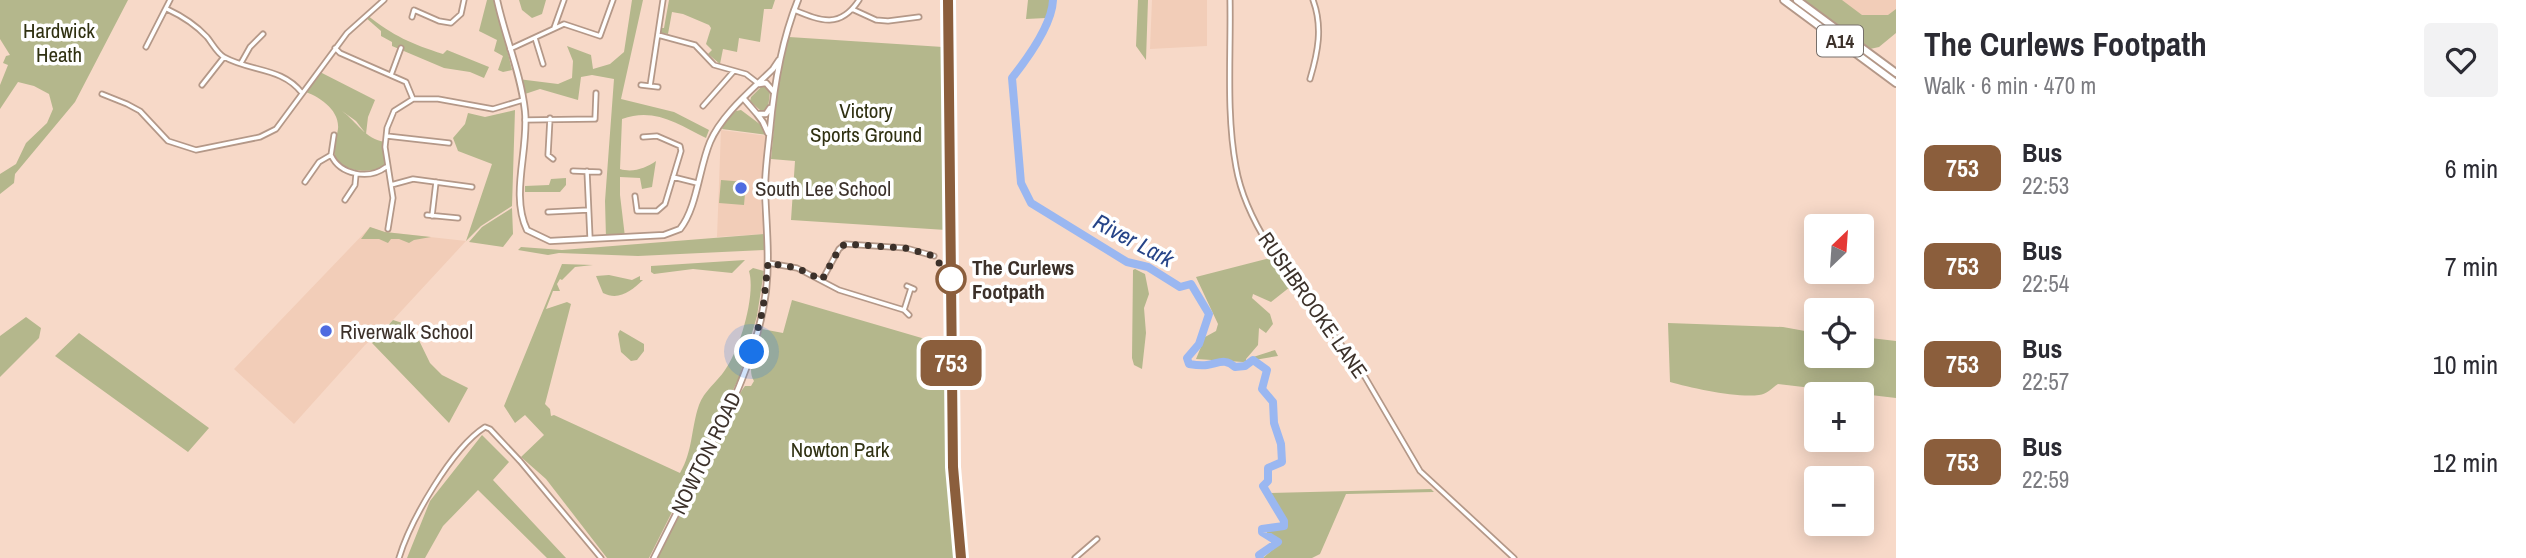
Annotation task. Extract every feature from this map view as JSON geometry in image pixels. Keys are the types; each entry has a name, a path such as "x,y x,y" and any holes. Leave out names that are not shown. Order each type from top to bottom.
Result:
{"highway":[{"path":"948,0 953,467 961,558"},
{"name":"A14","path":"1784,0 1896,83"},
{"name":"A14","path":"1797,0 1896,73"}],"street":[{"path":"146,47 170,0"},
{"path":"102,94 139,111 168,141 196,150 269,133 276,129 335,48 358,22 384,0"},
{"path":"412,16 414,10 451,23 461,14 464,0"},
{"path":"497,0 523,100 525,120 520,205 522,220 527,230 550,241 672,234 684,224 713,134 779,60"},
{"path":"553,30 564,0"},
{"path":"510,48 564,24 600,36 613,0"},
{"path":"650,86 663,0"},
{"name":"NOWTON ROAD","path":"653,558 743,378 757,337 768,263 765,186 773,92 779,60 798,0"},
{"path":"794,10 832,21 852,9 859,0"},
{"name":"RUSHBROOKE LANE","path":"1230,0 1232,136 1236,169 1256,225 1277,258 1365,377 1420,471 1514,558"},
{"path":"1310,79 1318,51 1319,15 1313,0"},
{"path":"167,9 191,22 224,57 251,68 281,75 302,93"},
{"path":"852,9 876,20 919,18"},
{"path":"242,63 250,47 263,34"},
{"path":"658,36 695,45 714,65 746,74 759,84 766,83 773,92"},
{"path":"535,38 543,64"},
{"path":"335,48 340,53 406,82 413,99"},
{"path":"391,75 401,48"},
{"path":"202,85 224,57"},
{"path":"703,106 733,72"},
{"path":"641,85 658,87"},
{"path":"525,120 594,119 596,93"},
{"path":"388,229 393,198 386,167 385,146 387,128 394,111 413,99 438,99 488,109 523,100"},
{"path":"744,99 766,127 769,138"},
{"path":"757,114 766,114 772,104"},
{"path":"550,118 548,155 553,159"},
{"path":"334,135 331,155 341,169 356,174 383,170 386,167"},
{"path":"387,136 449,143"},
{"path":"635,196 637,211 657,211 665,204 681,151 680,146 657,136 643,137"},
{"path":"305,182 319,162 331,155"},
{"path":"573,171 599,172"},
{"path":"587,172 590,238"},
{"path":"345,200 355,185 356,174"},
{"path":"673,177 696,183"},
{"path":"391,185 413,179 472,187"},
{"path":"436,182 430,216 458,218"},
{"path":"548,212 589,211"},
{"path":"822,280 839,249 845,244 905,248 932,254"},
{"path":"768,263 797,268 839,290 904,310 909,315"},
{"path":"904,310 911,288"},
{"path":"399,558 439,479 467,444 485,427 520,460 601,558"},
{"path":"1075,558 1097,539"}],"shaded area":[{"path":"1152,0 1207,0 1207,46 1150,49"},
{"path":"1840,0 1896,0 1896,29 1887,37"},
{"name":"South Lee School","path":"721,130 767,136 761,207 765,234 717,237"},
{"name":"Riverwalk School","path":"370,227 385,232 466,241 393,320 365,345 294,424 234,369"}],"green space":[{"name":"Hardwick Heath","path":"0,0 128,0 75,102 15,174 14,183 0,194 0,174 16,164 26,143 47,123 53,109 49,94 18,82 0,109 0,85 8,65 3,63 6,56 10,55 0,39"},
{"path":"487,0 495,0 512,70 498,70 503,56 494,51 497,40 479,31"},
{"path":"519,0 546,0 542,14 532,18 522,10"},
{"path":"632,0 643,0 621,99 674,112 709,130 706,138 655,116 622,119 620,169 639,169 656,161 652,187 642,189 640,178 620,177 625,237 606,238 605,201 614,79 592,75 581,77 578,100 540,89 522,95 518,79 558,84 572,78 573,61 567,46 591,55 593,69 610,64 624,52"},
{"path":"669,0 775,0 772,9 764,9 760,42 739,38 737,52 723,49 720,64 708,54 712,50 706,44 711,28 709,25 672,12 668,34 661,33"},
{"path":"1028,0 1052,0 1046,18 1026,19"},
{"path":"1138,0 1148,0 1146,60 1136,46"},
{"path":"1801,0 1842,0 1862,15 1888,15 1896,9 1896,33 1879,47 1870,49"},
{"path":"367,15 385,29 412,43 443,54 447,50 489,67 484,78 470,72 444,68 392,46 392,42 381,36 381,31 365,17"},
{"name":"Victory Sports Ground","path":"789,37 943,47 946,230 791,220 795,161 771,159 778,83"},
{"path":"318,71 375,100 368,117 366,133 385,142 385,167 371,171 355,170 347,168 336,158 336,116 322,100 303,91"},
{"path":"766,86 770,92 768,108 762,112 750,101 761,87"},
{"path":"515,110 512,206 481,226 466,241 492,164 458,151 453,138 465,124 468,113 485,117"},
{"path":"741,110 761,125 767,135 722,129 725,121"},
{"path":"566,178 566,185 560,192 525,192 525,186 549,185 551,179"},
{"path":"721,180 746,182 744,205 719,203"},
{"path":"512,208 513,234 503,247 469,242 482,227"},
{"path":"370,227 385,232 431,237 409,243 399,239 391,239 388,243 379,239 361,239"},
{"path":"765,234 765,250 638,256 559,253 548,255 518,250 521,247 562,250"},
{"path":"1270,258 1290,287 1271,302 1253,294 1252,298 1270,314 1273,324 1266,333 1259,328 1258,345 1246,361 1275,350 1278,356 1243,362 1196,359 1205,337 1216,331 1218,324 1196,277"},
{"path":"745,260 732,273 693,269 654,274 651,272 651,266"},
{"path":"562,264 593,265 575,267 560,279 557,284 560,291 553,291 546,309 567,302 571,304 545,404 550,409 551,416 554,415 680,473 701,400 731,361 741,336 750,294 749,271 753,268 764,271 757,316 739,378 649,558 607,558 546,479 521,457 544,435 525,415 515,423 504,406"},
{"path":"1135,269 1145,274 1149,294 1144,308 1146,333 1142,369 1134,365 1132,358"},
{"path":"609,275 632,280 640,276 640,280 643,280 624,294 614,296 603,293 596,276"},
{"name":"Nowton Park","path":"792,300 949,346 958,558 658,558 742,390 745,386 751,386 754,381 752,362 762,329 783,333"},
{"path":"26,317 41,328 39,338 0,377 0,336"},
{"path":"393,320 412,326 430,363 442,375 468,388 449,423 372,343"},
{"path":"1668,323 1783,327 1804,331 1804,368 1874,368 1874,338 1896,341 1896,398 1874,395 1874,382 1804,382 1804,387 1778,384 1767,392 1750,396 1702,390 1670,382"},
{"path":"620,330 644,344 644,351 637,360 631,361 621,352 618,334"},
{"path":"79,333 209,428 188,452 55,356"},
{"path":"482,435 509,462 493,480 566,558 547,558 478,490 443,526 425,558 407,558 430,501"},
{"path":"1431,489 1434,492 1346,494 1320,554 1312,558 1263,558 1277,546 1276,540 1268,535 1266,530 1283,528 1287,523 1267,493"}],"waterway":[{"name":"River Lark","path":"1053,0 1044,31 1012,78 1021,183 1031,203 1127,262 1148,267 1180,287 1191,284 1209,314 1199,344 1187,358 1189,364 1225,362 1235,367 1245,366 1253,360 1267,370 1262,389 1273,402 1274,423 1281,444 1282,462 1268,468 1268,481 1263,486 1284,521 1284,526 1262,529 1262,532 1278,542 1259,555 1260,558"}],"bus line":[{"name":"753","path":"948,0 953,467 961,558"}],"place":[{"name":"South Lee School","path":"741,188"},
{"name":"The Curlews Footpath","path":"951,279"},
{"name":"Riverwalk School","path":"326,331"}],"route":[{"path":"752,352 763,309 768,263 797,268 822,280 833,265 839,249 845,244 889,246 934,256 951,279"}]}
